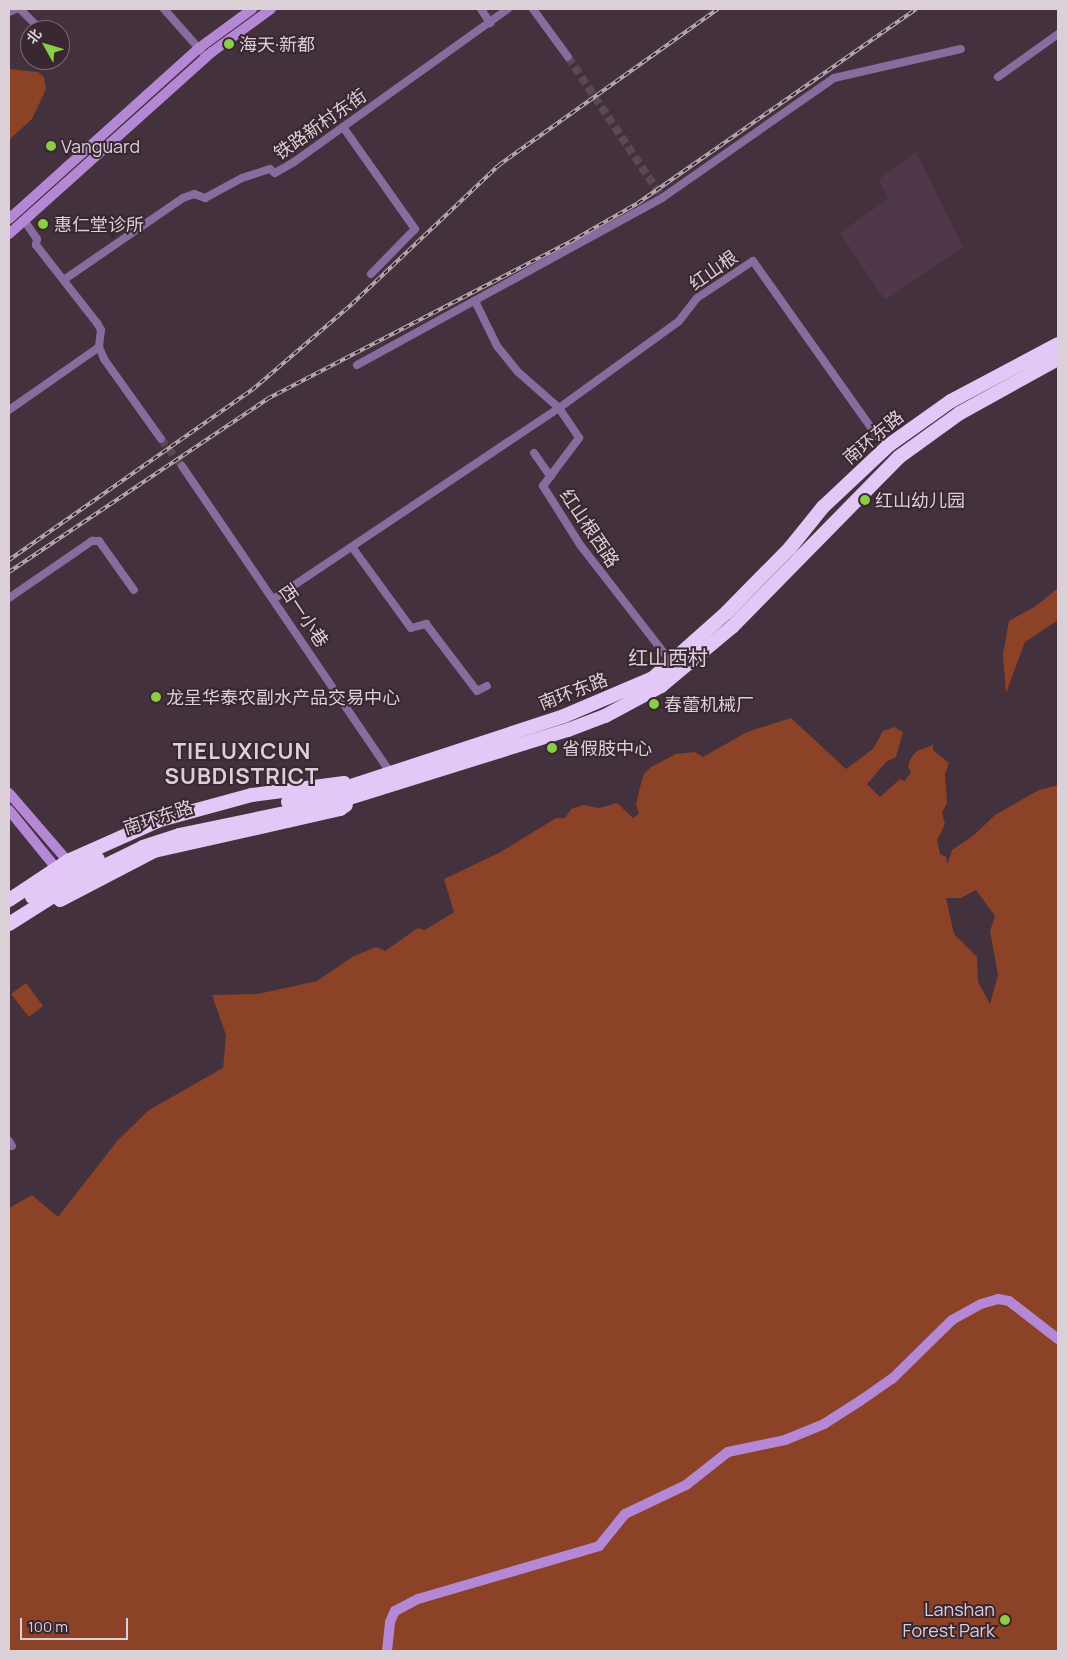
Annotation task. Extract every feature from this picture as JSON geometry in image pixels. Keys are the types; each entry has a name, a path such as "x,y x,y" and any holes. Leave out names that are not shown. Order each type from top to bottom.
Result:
{"highway":[{"name":"南环东路","path":"394,778 601,702 653,678 727,612 790,548 823,508 888,445 951,400 1058,344"},
{"name":"南环东路","path":"9,924 88,874 143,847 179,835 333,797 605,716 662,686 732,627 899,457 960,413 1058,359"},
{"path":"888,445 899,457"},
{"path":"9,900 62,865 160,820 252,795 360,788"},
{"path":"9,931 86,884 154,851 340,809 360,788"},
{"name":"南环东路","path":"9,912 82,867 140,839 333,797"}],"main road":[{"path":"11,214 199,48 252,9"},
{"path":"9,234 207,57 271,9"},
{"path":"9,793 62,865 73,892"},
{"path":"9,810 62,865 86,884"},
{"path":"387,1651 395,1611 418,1599 599,1546 624,1514 686,1485 728,1452 785,1440 824,1424 892,1379 952,1320 982,1304 998,1299 1009,1301 1058,1339"}],"street":[{"path":"9,12 18,9 30,20"},
{"path":"164,9 207,57"},
{"path":"481,9 490,23"},
{"name":"铁路新村东街","path":"65,279 183,198 194,194 205,198 259,171 270,169 275,173 343,127 508,9"},
{"path":"533,9 568,57"},
{"path":"998,77 1058,34"},
{"path":"357,365 661,196 834,78 961,49"},
{"path":"343,127 414,229 371,274"},
{"path":"24,220 37,239 36,245 65,279 97,322 101,330 100,347 104,359 161,439"},
{"name":"红山根","path":"559,408 679,321 697,298 753,261 877,436 888,445"},
{"path":"275,598 559,408 518,372 502,353 475,301"},
{"path":"9,410 100,347"},
{"name":"红山根西路","path":"559,408 579,438 544,486 581,546 671,662"},
{"path":"534,453 551,477"},
{"name":"西一小巷","path":"182,466 275,598 394,778"},
{"path":"9,598 92,541 99,541 134,590"},
{"path":"352,547 411,628 426,624 477,691 486,686"}],"shaded area":[{"path":"9,69 38,72 44,77 46,89 32,119 9,140"},
{"path":"916,152 963,247 885,300 840,233 889,198 878,180"},
{"path":"1058,588 1058,620 1025,642 1006,693 1003,654 1009,621 1036,606"},
{"path":"791,718 846,769 873,749 883,731 894,727 903,732 896,757 886,762 867,784 880,797 900,779 905,781 911,772 908,766 911,758 917,751 933,745 933,750 949,763 945,774 947,803 942,812 945,824 937,840 940,854 946,857 947,865 952,850 974,835 995,815 1039,790 1058,785 1058,1651 9,1651 9,1208 32,1195 58,1217 118,1140 149,1110 223,1068 226,1035 212,995 258,994 317,981 354,956 376,947 385,951 418,928 425,930 454,912 444,879 499,853 556,818 565,818 571,809 584,805 599,808 617,803 633,818 639,814 636,805 640,787 644,774 651,767 676,754 695,752 703,757 747,732","holes":["976,890 995,916 990,931 998,975 990,1004 978,982 977,957 954,934 946,898 961,898"]},
{"path":"26,983 43,1006 29,1017 11,994"}],"tunnel":[{"path":"568,57 659,193"},
{"path":"161,439 182,466"}],"railway":[{"path":"9,560 252,390 352,304 499,165 718,9"},
{"path":"9,572 267,399 570,242 638,203 916,9"}],"place":[{"name":"海天·新都","path":"229,44"},
{"name":"Vanguard","path":"51,146"},
{"name":"惠仁堂诊所","path":"43,224"},
{"name":"红山幼儿园","path":"865,500"},
{"name":"龙呈华泰农副水产品交易中心","path":"156,697"},
{"name":"春蕾机械厂","path":"654,704"},
{"name":"省假肢中心","path":"552,748"},
{"name":"Lanshan Forest Park","path":"1005,1620"}],"district":[{"name":"红山西村","path":"668,657"},
{"name":"TIELUXICUN SUBDISTRICT","path":"242,764"}]}
